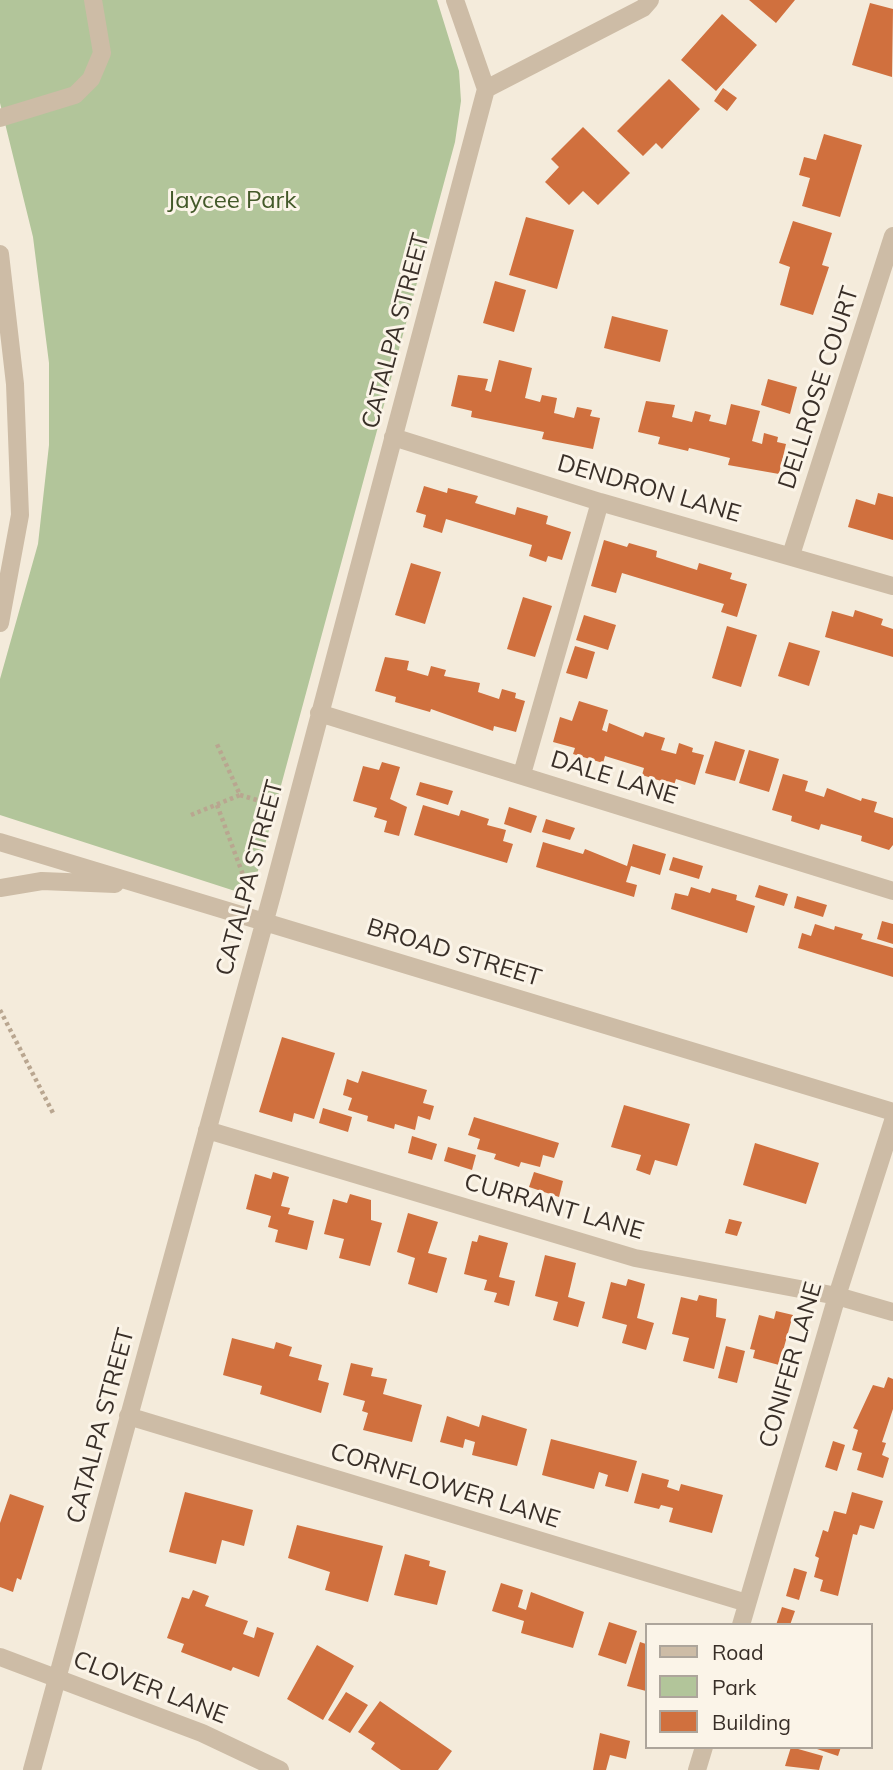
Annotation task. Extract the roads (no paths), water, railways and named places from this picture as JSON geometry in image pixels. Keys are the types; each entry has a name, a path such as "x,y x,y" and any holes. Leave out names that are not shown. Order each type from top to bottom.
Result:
{"street":[{"path":"0,118 75,94 91,79 102,53 93,0"},
{"path":"455,0 485,89 643,8 650,0"},
{"name":"CATALPA STREET","path":"32,1770 265,922 485,89"},
{"name":"DELLROSE COURT","path":"791,555 893,236"},
{"path":"0,254 15,384 20,515 0,623"},
{"name":"DENDRON LANE","path":"393,437 600,502 893,586"},
{"path":"522,774 600,502"},
{"path":"0,567 20,515"},
{"name":"DALE LANE","path":"319,713 893,891"},
{"name":"BROAD STREET","path":"0,842 893,1112"},
{"path":"0,888 42,881 142,885"},
{"name":"CONIFER LANE","path":"742,1623 837,1296 893,1121"},
{"name":"CURRANT LANE","path":"207,1130 635,1258 837,1296 893,1312"},
{"name":"CORNFLOWER LANE","path":"128,1416 747,1604"},
{"name":"CLOVER LANE","path":"0,1657 202,1733 280,1770"},
{"path":"697,1770 703,1749"}],"park label":[{"name":"Jaycee Park","path":"232,201"}]}
